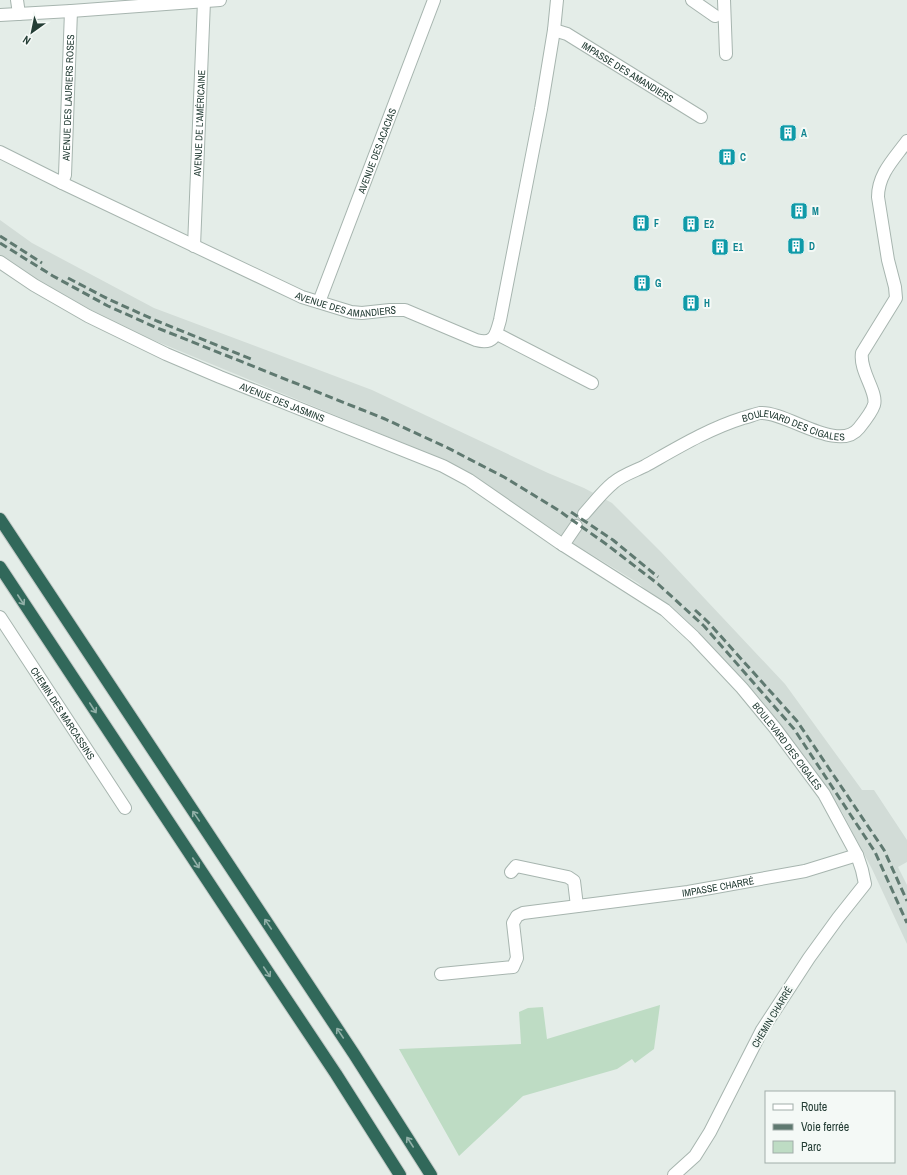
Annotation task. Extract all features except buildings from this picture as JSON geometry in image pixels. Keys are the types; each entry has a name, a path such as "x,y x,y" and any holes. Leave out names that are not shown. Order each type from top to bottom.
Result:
{"highway":[{"path":"0,520 345,1041 431,1175"},
{"path":"0,567 336,1074 400,1175"}],"street":[{"path":"17,0 19,14"},
{"path":"0,15 220,0"},
{"name":"AVENUE DES ACACIAS","path":"319,302 434,0"},
{"path":"557,0 554,30 539,117 497,334 592,383"},
{"path":"692,0 715,16"},
{"path":"724,0 726,54"},
{"name":"AVENUE DE L'AMÉRICAINE","path":"194,246 204,1"},
{"name":"AVENUE DES LAURIERS ROSES","path":"62,183 65,175 71,11"},
{"name":"IMPASSE DES AMANDIERS","path":"554,30 567,34 701,117"},
{"name":"BOULEVARD DES CIGALES","path":"584,514 602,493 614,482 701,435 728,423 760,413 776,416 822,433 835,436 844,437 859,430 874,406 874,398 861,359 862,353 896,298 895,287 888,260 878,197 878,188 884,171 907,141"},
{"name":"AVENUE DES AMANDIERS","path":"0,152 302,297 351,312 362,313 405,310 483,342 492,339 497,334"},
{"name":"AVENUE DES JASMINS","path":"0,262 34,285 81,312 137,341 220,377 443,466 469,480 563,544"},
{"path":"563,544 576,526"},
{"name":"BOULEVARD DES CIGALES","path":"563,544 665,610 694,637 742,688 775,728 824,794 857,855 866,884"},
{"name":"CHEMIN DES MARCASSINS","path":"0,617 125,808"},
{"name":"IMPASSE CHARRÉ","path":"441,974 513,967 516,958 513,923 517,916 523,913 688,892 805,871 857,855"},
{"path":"511,872 516,866 568,877 574,881 577,906"},
{"name":"CHEMIN CHARRÉ","path":"674,1175 695,1156 710,1132 762,1030 809,958 838,918 866,884"}],"shaded area":[{"path":"0,220 32,243 154,308 372,390 548,473 584,488 612,503 661,552 785,684 862,790 874,790 907,840 907,862 898,867 907,885 907,944 872,869 842,812 784,732 697,633 638,583 444,460 124,328 22,272 0,257"}],"green space":[{"path":"660,1005 654,1049 635,1063 632,1059 617,1069 523,1096 459,1156 399,1049 521,1044 519,1012 528,1008 543,1007 547,1039"}],"railway":[{"path":"0,236 42,263"},
{"path":"0,243 53,276 108,306 155,327 385,419 446,447 504,477 558,510 606,544 658,584 704,626 794,729 875,852 907,923"},
{"path":"68,278 108,299 157,321 251,359"},
{"path":"571,512 613,540 658,577"},
{"path":"695,610 708,622 797,721 884,850 907,901"}],"place":[{"name":"A","path":"788,133"},
{"name":"C","path":"727,157"},
{"name":"M","path":"799,211"},
{"name":"F","path":"641,223"},
{"name":"E2","path":"691,224"},
{"name":"D","path":"796,246"},
{"name":"E1","path":"720,247"},
{"name":"G","path":"642,283"},
{"name":"H","path":"691,303"}]}
